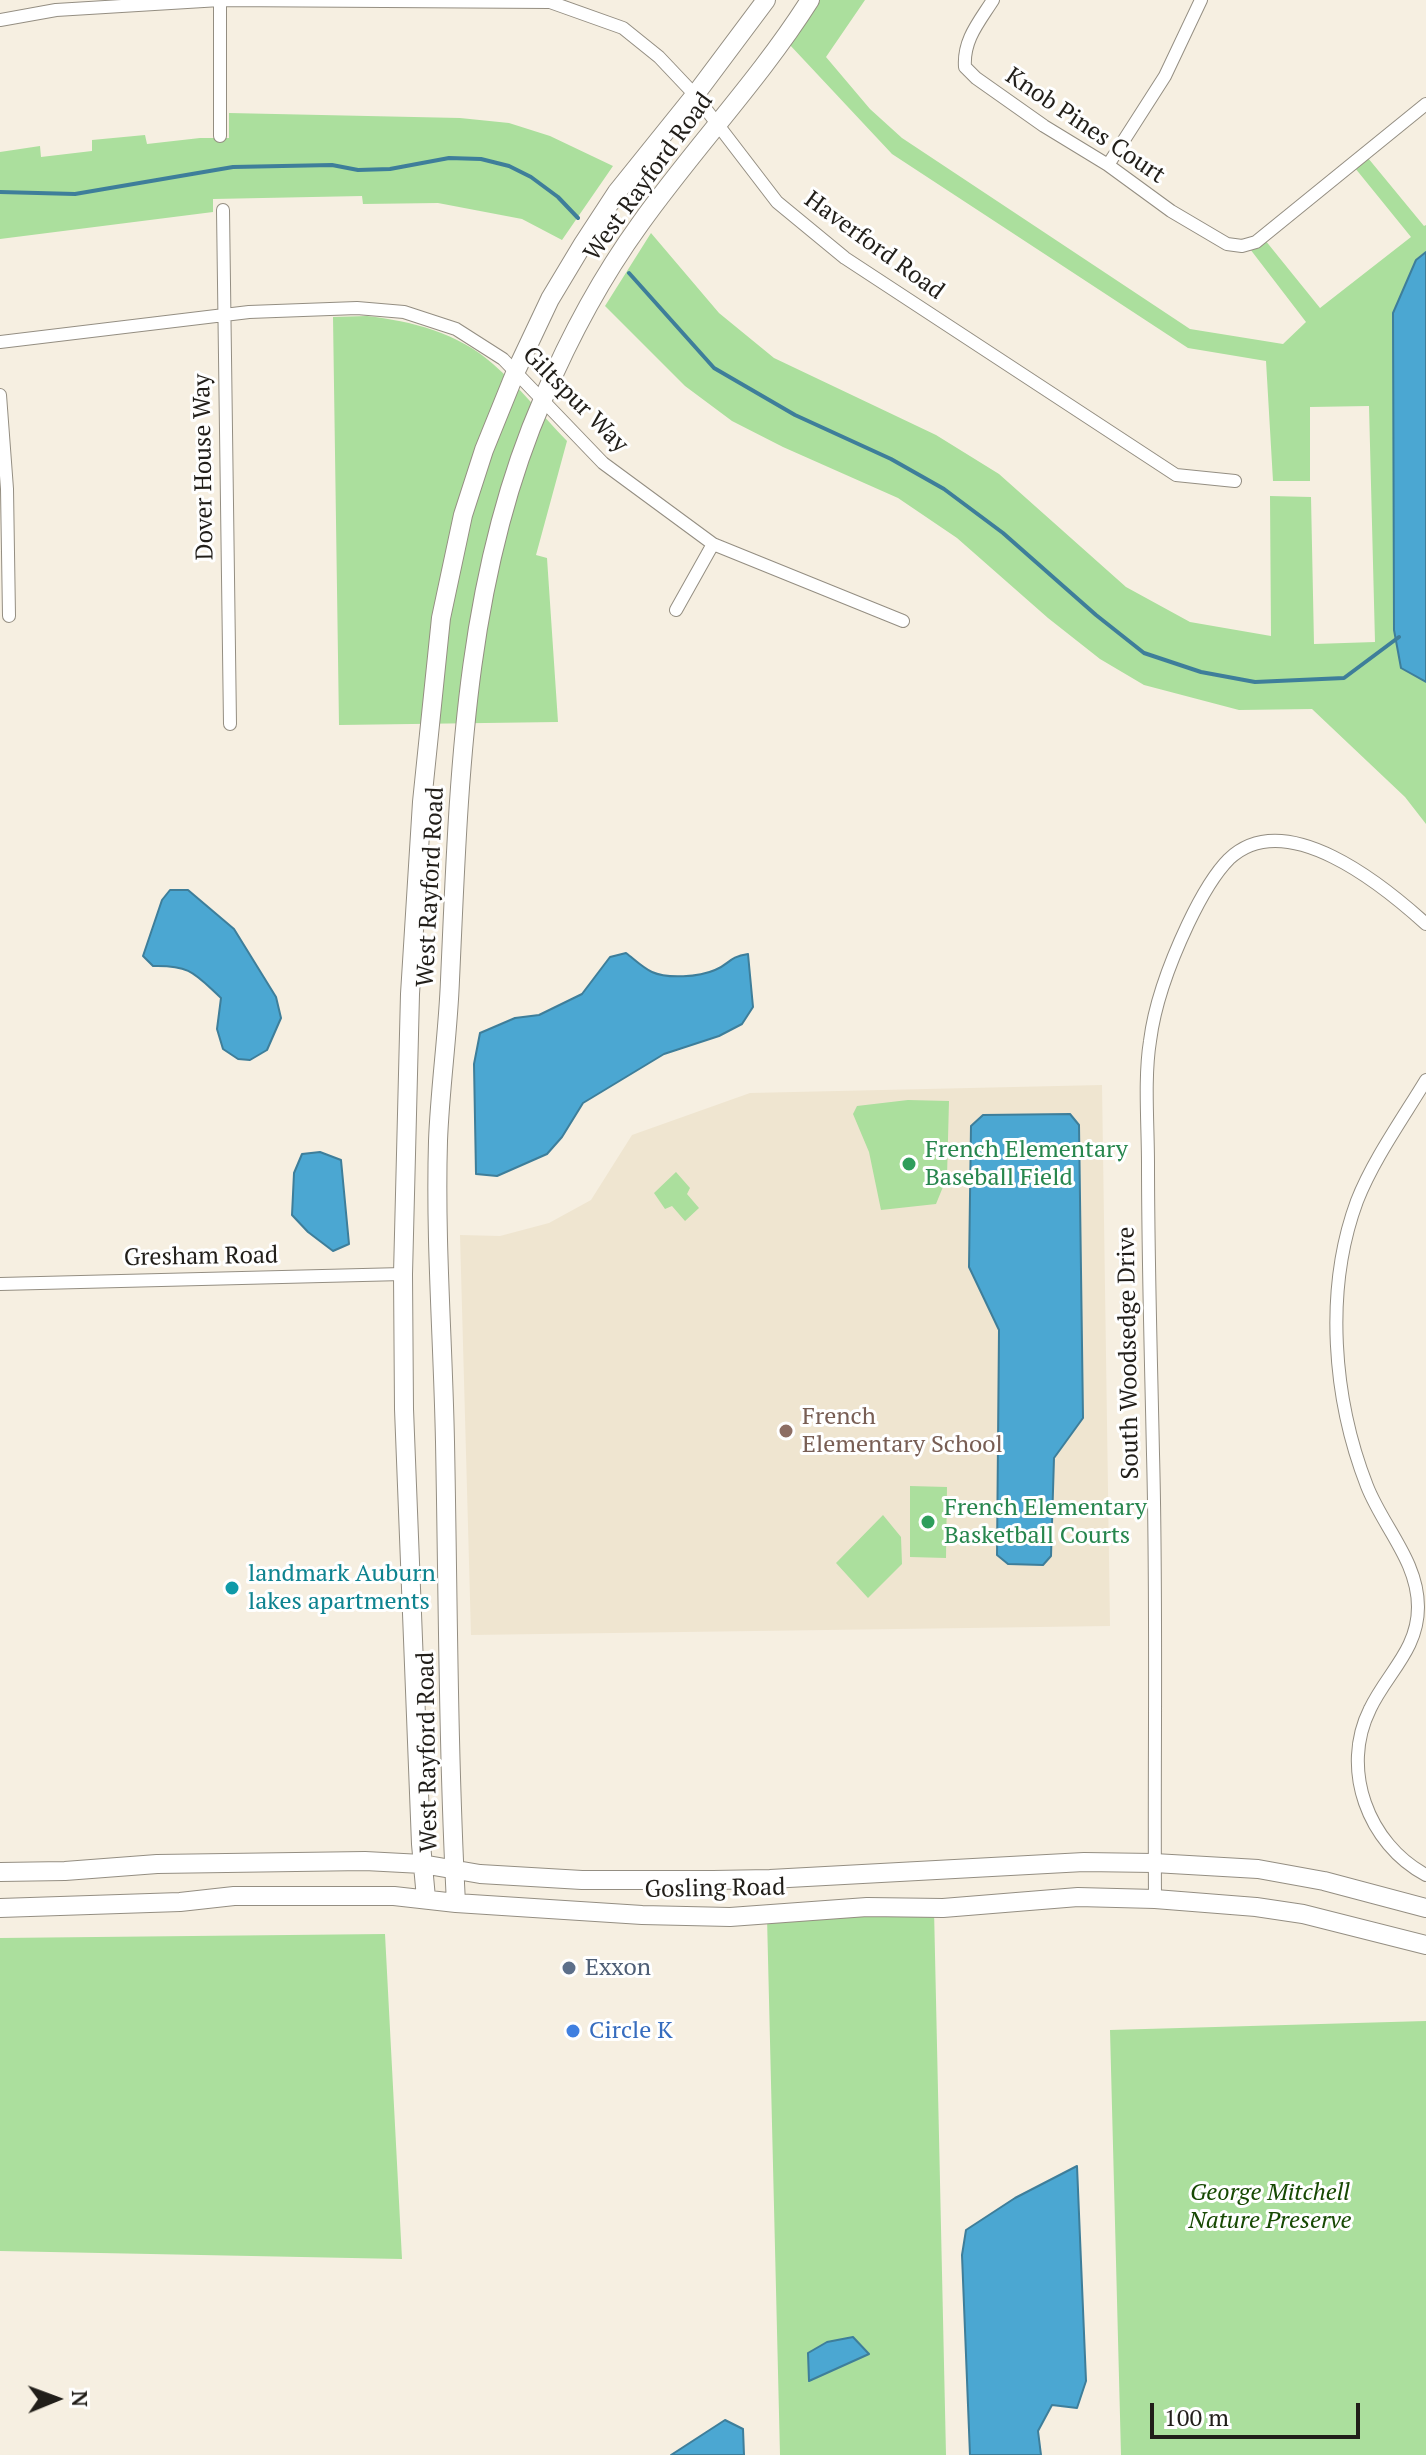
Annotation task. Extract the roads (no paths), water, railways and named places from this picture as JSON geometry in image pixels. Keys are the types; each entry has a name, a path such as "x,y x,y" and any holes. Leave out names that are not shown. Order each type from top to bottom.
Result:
{"main road":[{"name":"West Rayford Road","path":"456,1903 438,1276 438,1139 450,995 440,803 441,618 463,515 484,450 550,299 617,192 766,0"},
{"name":"West Rayford Road","path":"426,1898 422,1864 404,1409 403,1274 410,994 440,803 491,555 517,466 542,400 581,319 641,222 810,0"},
{"name":"Gosling Road","path":"0,1872 308,1861 422,1864 480,1874 582,1880 741,1880 1084,1862 1154,1863 1258,1869 1324,1881 1426,1908"},
{"name":"Gosling Road","path":"0,1908 180,1902 234,1896 426,1898 456,1903 642,1915 730,1917 867,1907 943,1908 1078,1897 1241,1905 1303,1914 1426,1945"}],"street":[{"name":"Haverford Road","path":"0,20 56,10 220,0 550,2 623,28 659,57 695,95 777,202 845,258 1176,475 1235,481"},
{"path":"220,0 220,136"},
{"name":"Knob Pines Court","path":"993,0 967,41 965,67 1044,126 1108,165 1171,211 1227,244 1251,244 1426,104"},
{"path":"1108,165 1165,76 1201,0"},
{"name":"Dover House Way","path":"223,210 230,724"},
{"name":"Giltspur Way","path":"0,342 224,314 357,308 404,312 456,329 503,359 603,463 713,544 903,621"},
{"path":"0,395 7,489 9,616"},
{"path":"676,610 713,544"},
{"name":"South Woodsedge Drive","path":"1155,1899 1148,1186 1149,1044 1153,1021 1175,954 1196,907 1230,859 1242,850 1278,841 1317,848 1376,883 1426,924"},
{"path":"1426,1080 1391,1137 1358,1201 1343,1256 1337,1308 1341,1389 1348,1427 1370,1492 1413,1573 1419,1609 1408,1652 1368,1712 1359,1750 1362,1792 1381,1836 1402,1859 1426,1875"},
{"name":"Gresham Road","path":"0,1284 403,1274"}],"water":[{"path":"1426,252 1426,682 1401,668 1394,630 1393,313 1416,260"},
{"path":"170,890 188,890 234,929 276,997 281,1018 267,1050 250,1060 238,1059 223,1049 217,1029 221,998 192,973 176,967 153,966 143,956 162,900"},
{"path":"626,953 652,972 674,976 708,972 748,954 753,1007 742,1024 719,1036 664,1054 583,1103 562,1137 547,1154 497,1176 476,1174 474,1064 480,1033 515,1018 539,1015 582,994 610,957"},
{"path":"1070,1114 1079,1125 1083,1418 1054,1458 1051,1556 1043,1565 1008,1564 997,1555 999,1330 969,1267 971,1126 983,1115"},
{"path":"320,1152 341,1160 349,1244 333,1251 292,1215 294,1173 302,1154"},
{"path":"1077,2166 1086,2381 1077,2408 1052,2405 1038,2431 1041,2455 970,2455 962,2255 966,2230 1015,2198"},
{"path":"853,2337 869,2354 809,2381 808,2353 827,2342"},
{"path":"725,2420 743,2429 744,2455 671,2455"}],"waterway":[{"path":"0,192 75,194 233,167 332,165 358,170 390,169 449,158 481,159 509,166 531,177 558,197 578,218"},
{"path":"629,273 714,368 795,415 891,459 944,489 1003,533 1144,653 1201,672 1255,682 1344,678 1399,637"}],"place":[{"name":"French Elementary Baseball Field","path":"909,1164"},
{"name":"French Elementary School","path":"786,1431"},
{"name":"French Elementary Basketball Courts","path":"928,1522"},
{"name":"landmark Auburn lakes apartments","path":"232,1588"},
{"name":"Exxon","path":"569,1968"},
{"name":"Circle K","path":"573,2031"}],"park label":[{"name":"George Mitchell Nature Preserve","path":"1270,2207"}]}
